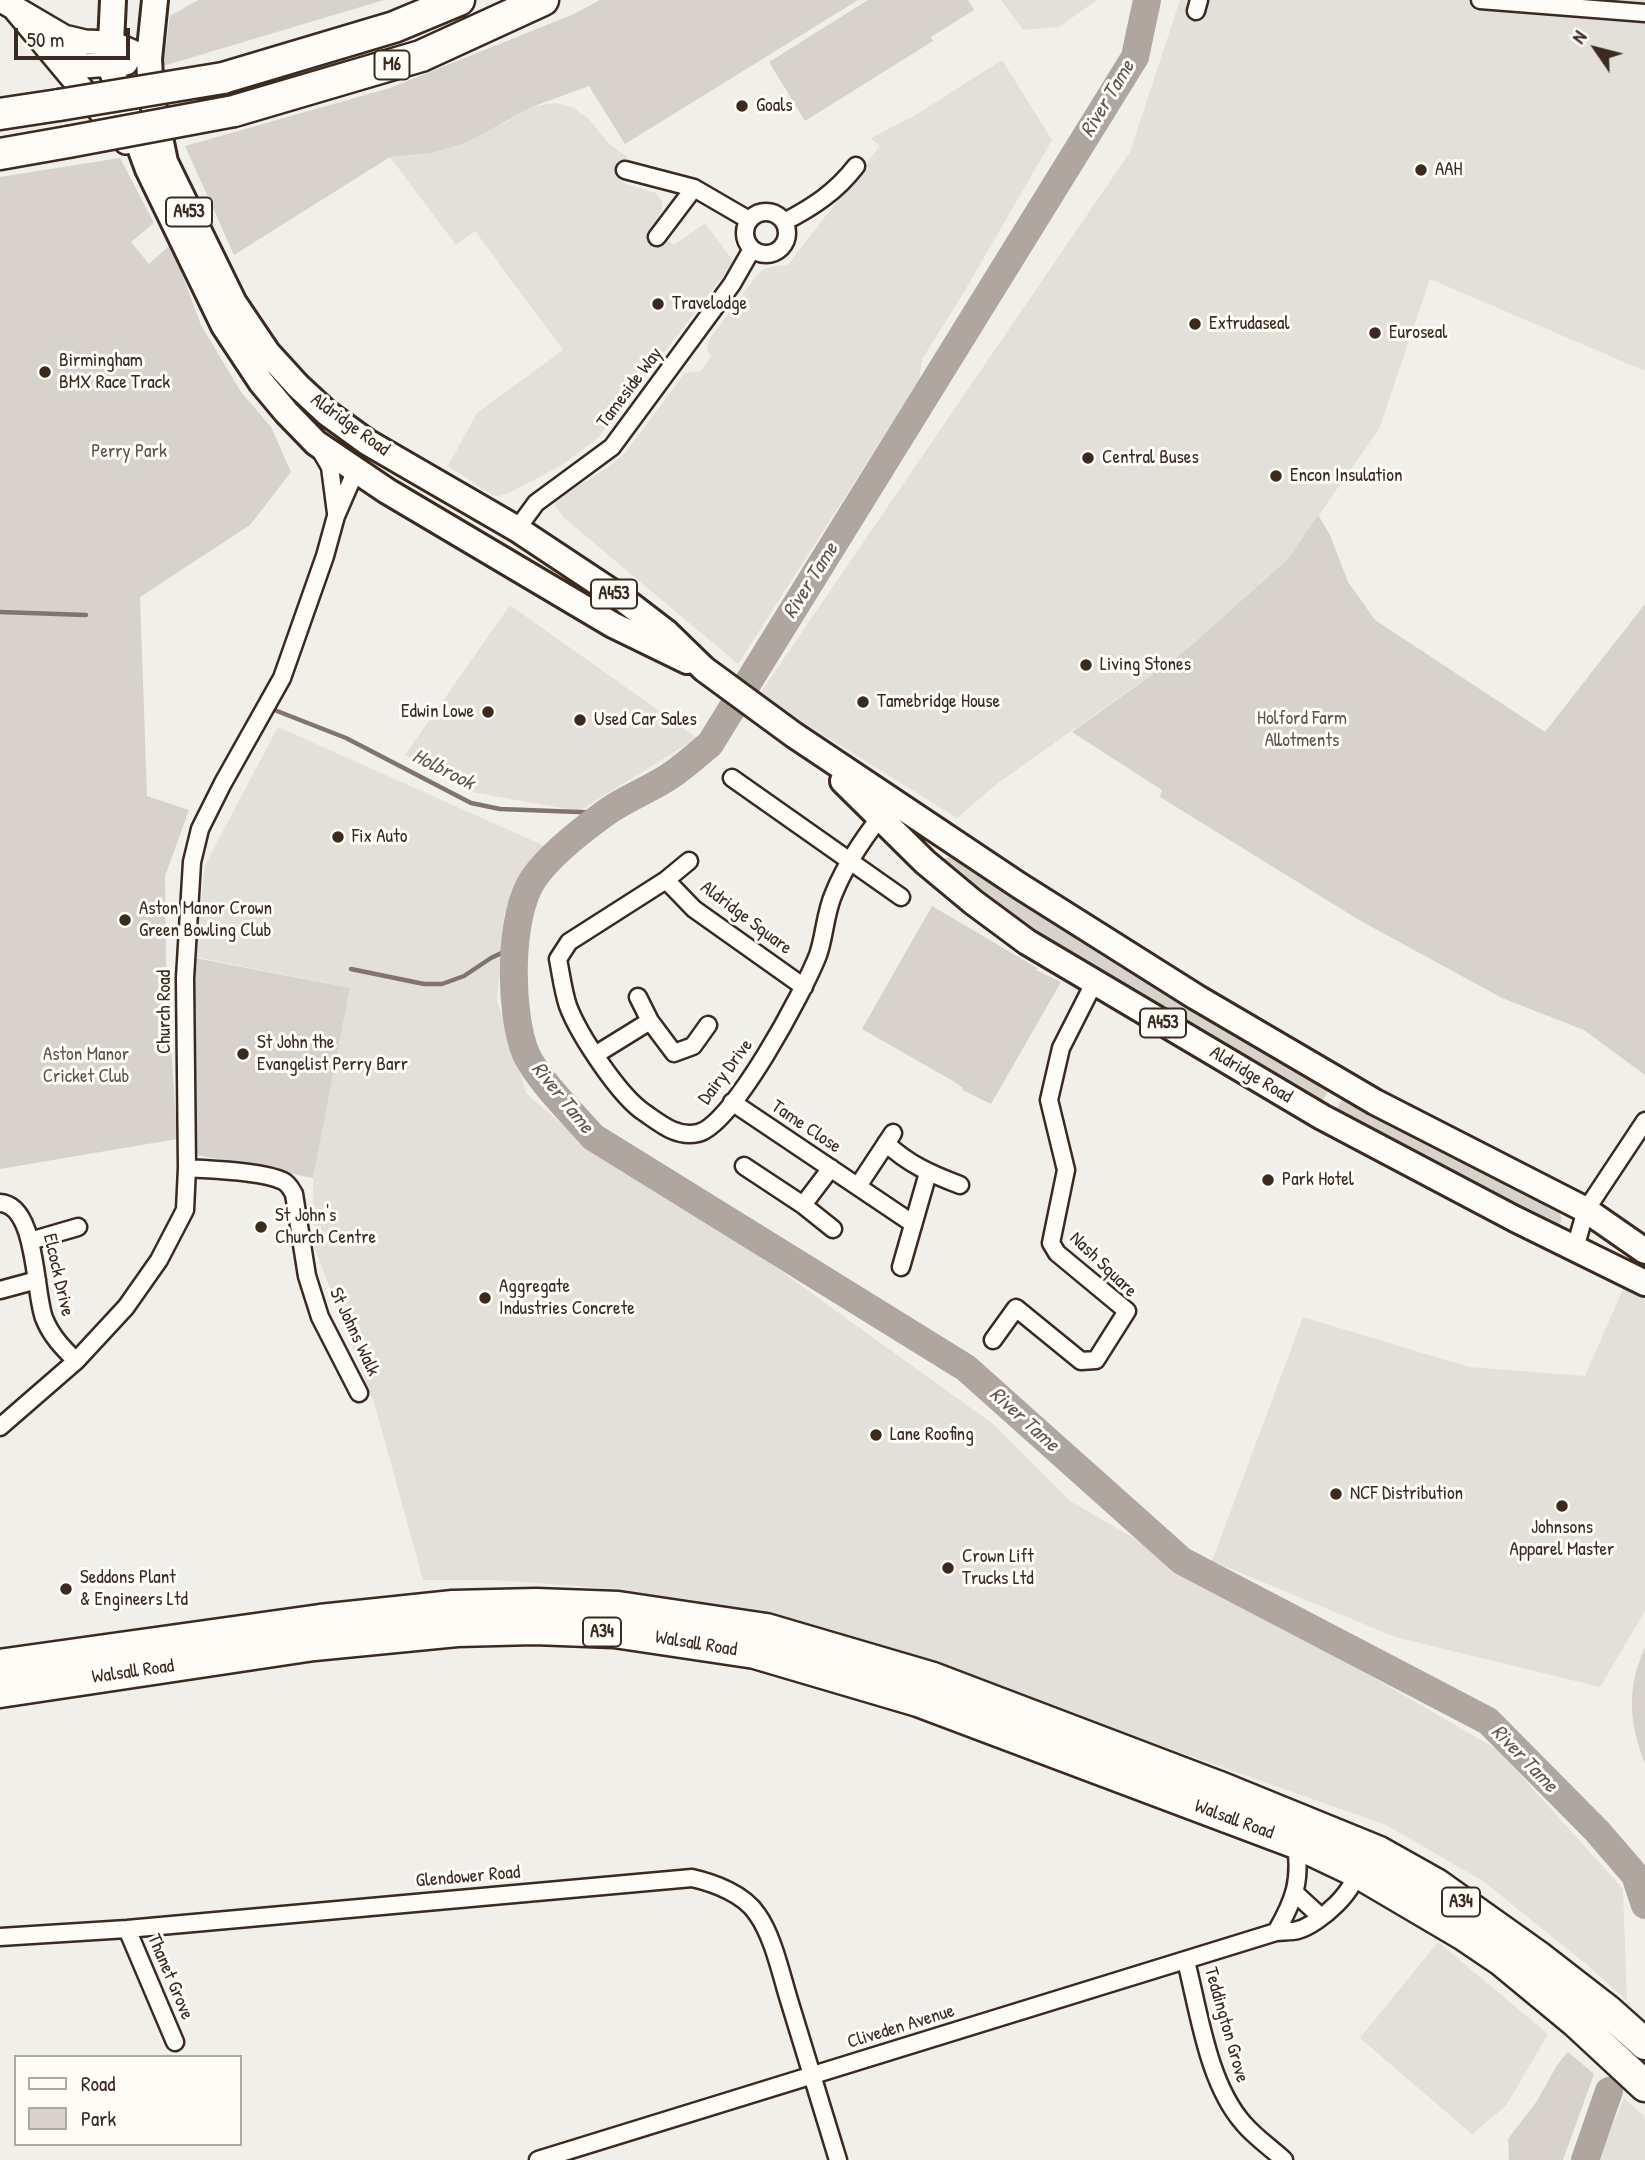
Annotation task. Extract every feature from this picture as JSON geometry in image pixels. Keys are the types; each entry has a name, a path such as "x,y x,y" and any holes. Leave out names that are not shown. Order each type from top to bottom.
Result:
{"highway":[{"name":"M6","path":"0,114 223,78 394,27 458,0"},
{"name":"M6","path":"0,154 234,111 421,56 543,0"},
{"name":"Walsall Road","path":"0,1665 320,1620 453,1606 536,1604 618,1607 766,1629 933,1678 1216,1786 1379,1852 1436,1884 1551,1966 1645,2044"},
{"name":"Walsall Road","path":"0,1692 314,1645 431,1634 534,1629 614,1632 755,1653 918,1701 1297,1843 1357,1872 1455,1929 1501,1960 1576,2022 1645,2086"}],"main road":[{"name":"A453","path":"111,55 113,0"},
{"name":"A453","path":"149,59 155,0"},
{"name":"Aldridge Road","path":"111,55 148,169 224,326 261,382 286,412 316,443 387,491 613,625 704,669"},
{"name":"Aldridge Road","path":"149,59 151,94 165,162 202,241 234,303 267,352 327,413 367,442 517,528 624,600 667,633 704,669 794,735 1020,886 1196,997 1365,1096 1586,1210 1645,1251"},
{"path":"327,413 356,457 356,470"},
{"path":"498,556 517,528"},
{"name":"Aldridge Road","path":"794,735 881,816 925,862 1027,942 1322,1117 1645,1283"},
{"path":"925,862 943,834"}],"street":[{"path":"1480,0 1645,13"},
{"name":"Aldridge Road","path":"8,5 64,37 85,42 111,55 149,59"},
{"name":"Aldridge Road","path":"8,5 39,38 148,169"},
{"name":"Aldridge Road","path":"39,38 84,66 111,55"},
{"path":"784,222 817,205 843,183 856,166"},
{"path":"625,170 694,188 749,220"},
{"path":"657,237 694,188"},
{"path":"767,212 777,215 784,222 787,234 783,245 774,253 762,254 752,249 744,235 749,220 767,212"},
{"name":"Tameside Way","path":"517,528 536,503 612,447 732,284 752,249"},
{"name":"Church Road","path":"316,443 330,467 336,516"},
{"name":"Church Road","path":"0,1426 76,1362 126,1307 159,1260 185,1210 185,978 192,862 200,829 282,678 325,556 336,516 356,470"},
{"path":"732,778 901,897"},
{"name":"Dairy Drive","path":"689,861 666,880 569,942 558,959 568,1006 595,1055 636,1108 675,1133 699,1133 719,1120 774,1043 804,987 819,951 834,893 867,833 881,816"},
{"name":"Aldridge Square","path":"666,880 694,909 804,987"},
{"name":"Nash Square","path":"993,1339 1016,1308 1081,1361 1096,1360 1127,1311 1058,1252 1051,1242 1066,1170 1049,1100 1061,1048 1094,983"},
{"path":"638,997 650,1021 674,1053 693,1046 708,1025"},
{"path":"595,1055 650,1021"},
{"name":"Tame Close","path":"732,1102 912,1223"},
{"path":"1575,1248 1586,1210 1645,1121"},
{"path":"858,1186 889,1138 904,1159 928,1173 960,1185"},
{"path":"744,1166 803,1205 833,1229"},
{"name":"St Johns Walk","path":"187,1168 261,1175 288,1184 294,1194 307,1276 320,1317 359,1393"},
{"path":"803,1205 831,1168"},
{"path":"901,1267 928,1173"},
{"name":"Elcock Drive","path":"0,1203 10,1205 21,1216 30,1241 43,1315 54,1338 76,1362"},
{"path":"30,1241 78,1227"},
{"path":"0,1290 37,1280"},
{"name":"Walsall Road","path":"1216,1786 1353,1855 1357,1872"},
{"path":"1276,1932 1295,1893 1299,1869 1297,1843"},
{"name":"Cliveden Avenue","path":"538,2160 1276,1932 1299,1930 1321,1917 1345,1896 1357,1872"},
{"name":"Glendower Road","path":"0,1937 127,1929 692,1878 710,1882 725,1889 757,1912 779,1970 838,2160"},
{"path":"1295,1893 1321,1917"},
{"name":"Thanet Grove","path":"127,1929 175,2042"},
{"name":"Teddington Grove","path":"1186,1961 1205,2039 1226,2098 1243,2124 1284,2160"}],"shaded area":[{"path":"1001,0 1097,0 1059,27 1023,30"},
{"path":"1180,0 1645,0 1645,371 1430,279 1379,429 1288,559 1186,650 998,783 957,818 759,695 1130,152"},
{"path":"1002,60 1052,140 922,359 919,381 738,664 563,517 554,504 626,452 685,373 701,371 711,356 707,350 708,341 757,275 764,269 777,265 787,266 880,146 871,138 914,116"},
{"path":"555,103 572,107 589,119 609,144 627,157 620,182 656,193 662,202 662,211 650,228 674,245 705,223 734,262 598,438 562,465 507,494 498,496 492,495 448,466 477,413 563,350 475,231 456,245 390,157 431,153 506,122 534,106"},
{"path":"510,605 697,738 579,811 471,792 405,755"},
{"path":"278,727 545,846 504,914 497,1000 526,1093 587,1146 728,1233 993,1424 1070,1501 1498,1750 1623,1889 1627,2001 1586,1964 1483,1881 1386,1825 1009,1692 766,1611 617,1589 494,1580 423,1580 375,1406 314,1247 313,1178 350,988 195,957 205,865"},
{"path":"1623,1289 1645,1300 1645,1611 1600,1687 1395,1637 1212,1561 1303,1317 1469,1367 1585,1376"},
{"path":"1438,1942 1548,2034 1506,2106 1472,2134 1360,2038"},
{"path":"1624,2098 1645,2117 1645,2160 1598,2160"}],"green space":[{"path":"198,0 384,0 163,66 170,16"},
{"path":"600,0 858,0 625,144 589,86 534,106 465,143 431,153 390,157 234,255 185,146 390,88 574,14"},
{"path":"868,0 968,0 974,10 931,37 933,41 805,121 769,62"},
{"name":"Perry Park","path":"120,158 154,223 131,242 149,264 171,244 201,325 241,392 271,427 291,472 250,525 140,597 147,796 189,810 165,876 166,963 177,1139 0,1169 0,177"},
{"name":"Holford Farm Allotments","path":"1318,515 1330,535 1348,582 1375,620 1545,732 1645,604 1645,1075 1584,1030 1502,998 1359,920 1160,797 1162,790 1072,732 1186,650 1288,559"},
{"path":"953,857 1328,1086 1327,1094 1319,1104 1030,937 945,866 945,858"},
{"path":"932,906 1037,968 1036,970 1061,982 991,1104 962,1090 963,1088 953,1081 862,1029"},
{"path":"195,958 350,988 313,1178 197,1155"},
{"path":"1344,1096 1559,1213 1562,1218 1560,1224 1555,1227 1335,1112"},
{"path":"1645,1647 1645,1764 1633,1719 1632,1692"},
{"path":"1568,2052 1594,2074 1563,2160 1509,2160 1508,2139 1537,2101 1557,2065"}],"waterway":[{"name":"River Tame","path":"1147,0 1135,57 710,744 673,774 595,820 557,852 534,878 525,894 516,939 514,990 520,1036 526,1054 539,1075 593,1137 966,1368 1182,1561 1488,1721 1597,1831 1635,1875 1645,1905"},
{"name":"Holbrook","path":"0,612 86,615"},
{"name":"Holbrook","path":"277,711 346,738 471,803 500,809 605,813"},
{"path":"351,969 424,984 442,984 464,976 514,947"},
{"name":"River Tame","path":"1585,2160 1609,2091"}],"place":[{"name":"Goals","path":"742,106"},
{"name":"AAH","path":"1421,170"},
{"name":"Travelodge","path":"658,304"},
{"name":"Extrudaseal","path":"1195,324"},
{"name":"Euroseal","path":"1375,333"},
{"name":"Birmingham BMX Race Track","path":"45,372"},
{"name":"Central Buses","path":"1088,458"},
{"name":"Encon Insulation","path":"1276,476"},
{"name":"Living Stones","path":"1086,665"},
{"name":"Tamebridge House","path":"863,702"},
{"name":"Edwin Lowe","path":"488,712"},
{"name":"Used Car Sales","path":"580,720"},
{"name":"Fix Auto","path":"338,837"},
{"name":"Aston Manor Crown Green Bowling Club","path":"125,920"},
{"name":"St John the Evangelist Perry Barr","path":"243,1054"},
{"name":"Park Hotel","path":"1268,1180"},
{"name":"St John's Church Centre","path":"261,1227"},
{"name":"Aggregate Industries Concrete","path":"485,1298"},
{"name":"Lane Roofing","path":"876,1435"},
{"name":"NCF Distribution","path":"1336,1494"},
{"name":"Johnsons Apparel Master","path":"1562,1506"},
{"name":"Crown Lift Trucks Ltd","path":"948,1568"},
{"name":"Seddons Plant & Engineers Ltd","path":"66,1589"}],"park label":[{"name":"Aston Manor Cricket Club","path":"86,1066"}]}
